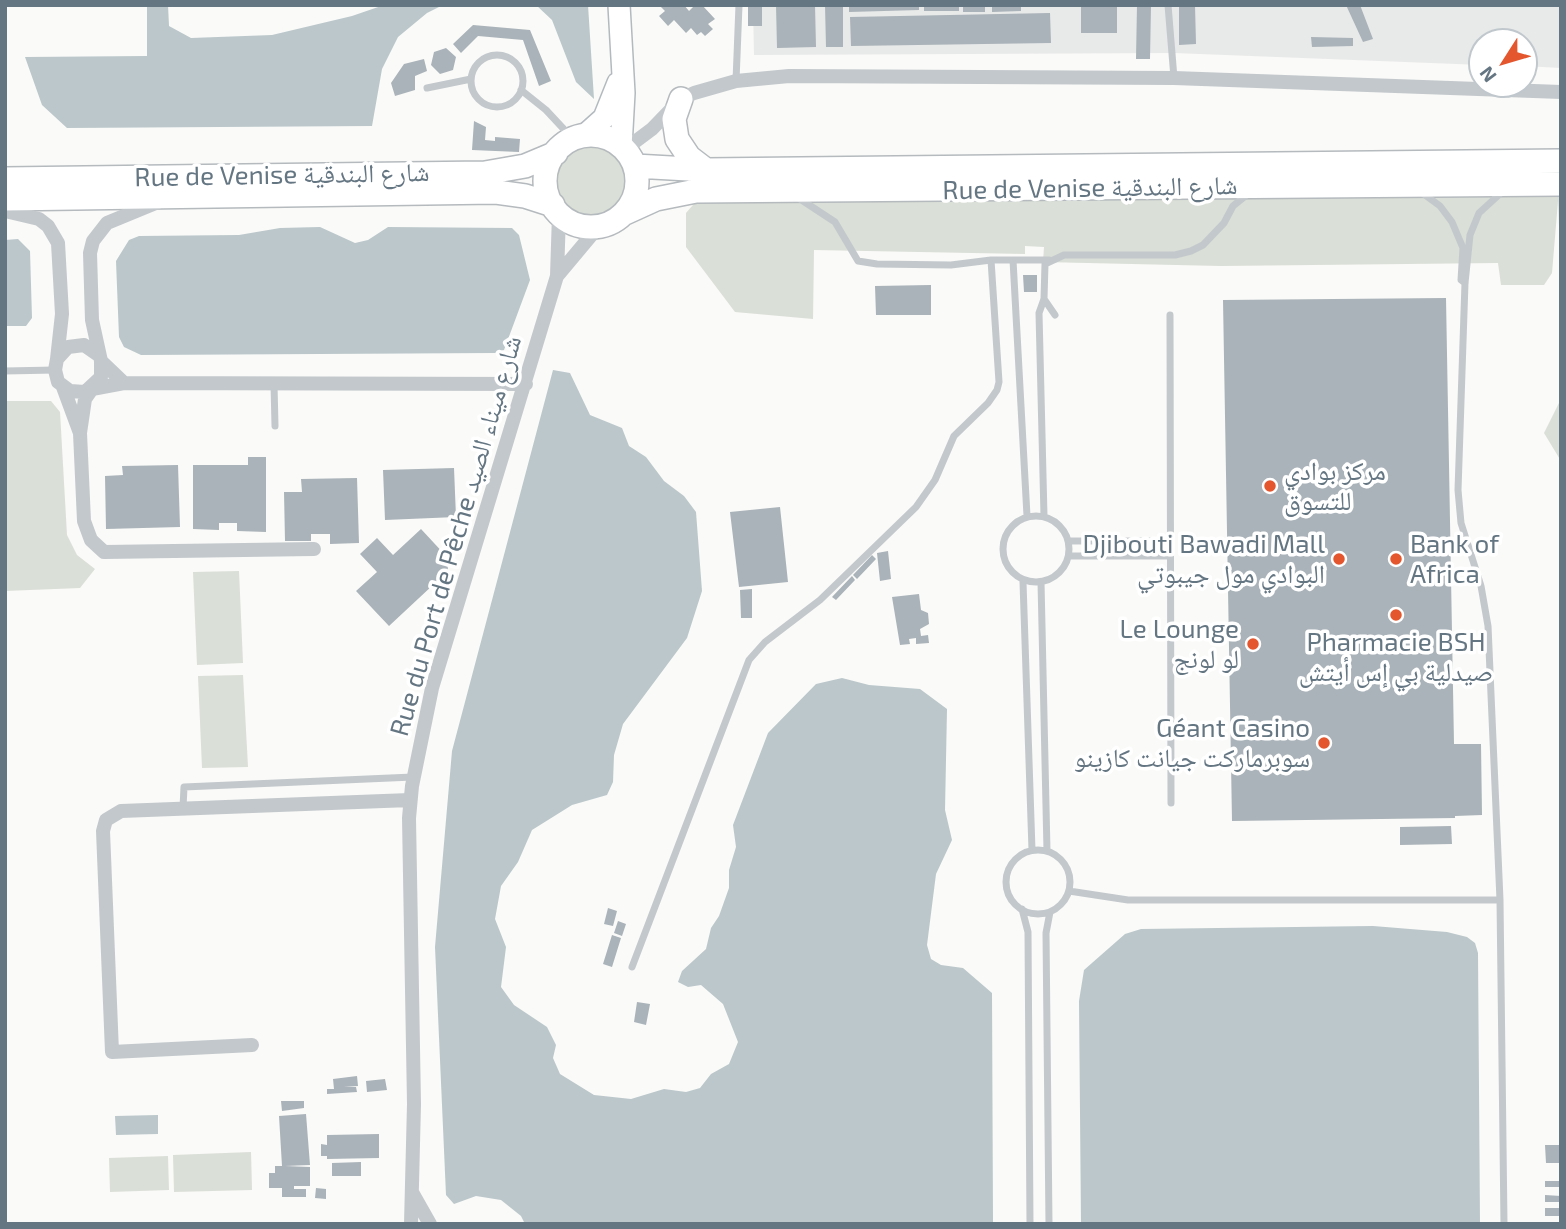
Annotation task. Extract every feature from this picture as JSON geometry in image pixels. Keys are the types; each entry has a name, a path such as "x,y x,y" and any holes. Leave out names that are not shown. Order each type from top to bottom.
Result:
{"main road":[{"path":"619,5 628,156 636,189 623,214 598,226 578,225 556,210 545,181 547,170 571,142 597,127 609,109 622,68"},
{"path":"681,99 674,119 677,139 689,157 706,170"},
{"path":"571,142 604,138 628,156"},
{"name":"Rue de Venise شارع البندقية","path":"5,179 485,173 525,166 571,142"},
{"name":"Rue de Venise شارع البندقية","path":"628,156 706,170 1561,161"},
{"name":"Rue de Venise شارع البندقية","path":"623,214 656,199 696,191 1561,184"},
{"name":"Rue de Venise شارع البندقية","path":"5,199 496,192 525,196 556,210"}],"street":[{"path":"628,156 681,99 713,86 736,81 789,76 905,74 1174,78 1561,92"},
{"path":"169,198 107,223 93,241 90,253 92,320 101,377 85,399 80,433 84,520 91,540 104,552 314,549"},
{"name":"Rue du Port de Pêche شارع ميناء الصيد","path":"411,1224 414,1104 410,800 413,777 432,688 557,276 556,210"},
{"path":"5,211 39,219 48,226 58,243 62,314 56,364 80,433"},
{"name":"Rue du Port de Pêche شارع ميناء الصيد","path":"557,276 598,226"},
{"path":"56,364 61,352 76,345 92,348 124,383"},
{"path":"63,387 77,392 124,383 526,384"},
{"path":"252,1045 113,1052 104,825 116,812 410,800"},
{"path":"411,1189 430,1224"}],"lane":[{"path":"736,81 739,5"},
{"path":"1168,5 1174,78"},
{"path":"493,55 511,59 522,72 521,90 517,97 503,106 487,105 475,94 471,79 478,63 493,55"},
{"path":"427,88 471,79"},
{"path":"521,90 546,110 571,142"},
{"path":"1504,1224 1500,900 1488,626 1481,586 1461,523 1458,490 1465,283 1470,235 1479,213 1498,194 1529,183"},
{"path":"1411,185 1440,206 1452,222 1463,248 1461,280 1465,283"},
{"path":"787,192 835,222 858,261 877,264 951,265 991,260 1050,260 1064,255 1175,254 1191,251 1203,245 1224,223 1233,206 1257,187"},
{"path":"632,967 749,660 765,642 820,600 916,507 935,480 954,436 968,419 988,403 997,390 999,382 991,260"},
{"path":"1013,260 1027,516"},
{"path":"1044,516 1039,313 1044,299 1043,268 1050,260"},
{"path":"1044,299 1055,315"},
{"path":"1170,315 1171,803"},
{"path":"5,371 56,364"},
{"path":"274,384 275,426"},
{"path":"1023,582 1041,582 1055,576 1069,556 1069,541 1055,521 1044,516 1027,516 1014,523 1006,535 1003,549 1006,563 1023,582 1032,850"},
{"path":"1069,541 1170,541"},
{"path":"1069,556 1171,556"},
{"path":"1041,582 1047,851"},
{"path":"183,809 184,787 413,777"},
{"path":"1022,909 1037,914 1050,912 1060,906 1069,891 1070,881 1064,862 1047,851 1032,850 1014,861 1008,870 1008,892 1022,909 1028,932 1030,1224"},
{"path":"1069,891 1128,900 1500,900"},
{"path":"1049,1224 1046,933 1050,912"}],"shaded area":[{"path":"147,5 168,5 169,26 191,38 272,35 352,16 384,5 443,5 427,13 398,37 382,69 372,126 67,128 42,105 25,57 147,56"},
{"path":"536,5 588,5 594,99 576,82 552,20"},
{"path":"753,5 1561,5 1561,68 1538,67 1538,28 1468,28 1468,64 1174,53 754,55"},
{"path":"591,145 611,151 621,161 627,181 621,201 611,211 591,217 571,211 561,201 555,181 561,161 571,151"},
{"path":"1561,191 1561,278 1558,201 1552,273 1544,285 1501,285 1498,263 1221,266 1043,262 1044,247 1025,246 1025,254 814,250 813,319 735,312 686,247 686,213 699,198"},
{"path":"320,227 355,243 368,240 388,227 512,228 519,235 530,280 504,350 495,353 141,355 124,347 119,337 116,261 129,240 139,236 239,235 280,228"},
{"path":"18,239 30,251 32,318 26,326 5,326 5,240"},
{"path":"553,370 570,373 590,415 622,428 629,446 646,457 664,481 684,496 696,512 702,591 687,638 623,724 614,755 613,782 607,795 572,805 532,830 518,862 501,886 495,919 506,947 501,987 514,1005 547,1027 556,1045 553,1058 560,1074 594,1095 631,1099 664,1089 686,1092 700,1088 711,1074 729,1064 738,1042 723,1004 701,985 688,987 678,982 682,971 706,949 711,928 719,916 729,888 729,870 736,847 733,825 768,733 816,684 842,678 869,685 920,689 947,709 945,810 952,840 936,874 927,945 931,959 941,965 963,968 992,993 993,1224 525,1224 521,1216 501,1200 476,1196 454,1204 446,1195 435,947 452,751"},
{"path":"1561,399 1561,461 1544,433"},
{"path":"5,401 51,401 60,412 67,535 77,555 95,569 80,588 5,591"},
{"path":"239,571 243,663 197,665 193,572"},
{"path":"243,675 248,767 202,768 198,676"},
{"path":"1373,926 1447,932 1467,937 1475,943 1478,953 1480,1224 1081,1224 1079,1001 1084,970 1125,934 1141,929"},
{"path":"158,1115 158,1134 116,1135 115,1116"},
{"path":"251,1152 252,1190 174,1192 173,1155"},
{"path":"168,1156 169,1190 110,1192 109,1158"}],"building":[{"path":"659,5 684,5 689,11 695,5 702,5 715,19 708,24 713,29 705,36 701,32 697,35 691,28 686,33 674,20 668,26 659,16 665,11"},
{"path":"748,5 762,5 762,26 748,26"},
{"path":"776,5 815,5 816,47 777,48"},
{"path":"825,5 843,5 843,47 826,47"},
{"path":"849,5 919,5 919,10 849,12"},
{"path":"924,5 959,5 959,11 924,11"},
{"path":"963,5 985,5 985,12 963,12"},
{"path":"992,5 1021,5 1021,11 992,12"},
{"path":"1081,5 1117,5 1117,33 1081,33"},
{"path":"1137,5 1151,5 1150,59 1136,59"},
{"path":"1179,5 1195,5 1196,44 1179,45"},
{"path":"1346,5 1360,5 1373,39 1363,42"},
{"path":"1050,13 1051,43 851,46 850,17"},
{"path":"473,25 530,30 551,81 539,86 523,40 478,36 461,53 453,44"},
{"path":"1311,37 1353,38 1353,46 1312,47"},
{"path":"446,48 456,57 453,70 440,74 431,65 434,52"},
{"path":"424,59 427,71 415,76 415,90 395,96 391,83 404,64"},
{"path":"474,121 486,127 485,140 495,141 495,137 520,139 519,152 472,150"},
{"path":"1023,275 1037,275 1037,292 1024,292"},
{"path":"931,285 931,315 876,315 875,286"},
{"name":"Djibouti Bawadi Mall البوادي مول جيبوتي","path":"1446,298 1454,744 1481,744 1482,815 1455,818 1232,821 1223,300"},
{"path":"248,457 266,457 266,532 237,531 237,523 219,523 219,530 193,529 193,465 248,465"},
{"path":"178,465 180,527 106,529 105,476 123,475 122,466"},
{"path":"454,468 456,517 385,520 383,470"},
{"path":"357,478 359,543 330,544 330,534 311,534 311,541 285,541 284,492 302,492 301,479"},
{"path":"780,507 788,582 739,587 730,512"},
{"path":"421,529 447,557 448,571 389,626 356,591 377,572 360,554 377,538 393,555"},
{"path":"888,551 891,579 880,581 877,553"},
{"path":"872,555 876,559 857,579 853,575"},
{"path":"852,576 855,580 836,600 832,597"},
{"path":"752,589 752,618 741,618 740,590"},
{"path":"919,594 921,610 928,613 929,624 920,629 921,636 928,635 929,643 916,644 916,638 909,639 910,644 900,645 892,597"},
{"path":"1451,826 1452,844 1400,845 1400,827"},
{"path":"608,908 617,911 613,926 604,924"},
{"path":"618,921 626,924 622,936 614,933"},
{"path":"612,935 621,938 612,967 603,964"},
{"path":"637,1002 650,1004 646,1025 634,1022"},
{"path":"357,1076 358,1086 344,1087 356,1087 357,1092 327,1094 327,1089 334,1089 333,1079"},
{"path":"385,1079 387,1090 367,1092 366,1081"},
{"path":"281,1101 304,1101 304,1108 282,1111"},
{"path":"306,1114 310,1165 285,1166 310,1167 310,1186 294,1186 294,1189 306,1189 306,1197 282,1197 282,1188 269,1188 269,1173 275,1173 275,1166 282,1166 279,1116"},
{"path":"379,1134 379,1158 327,1159 327,1156 321,1156 321,1144 327,1145 327,1135"},
{"path":"1545,1145 1561,1145 1561,1163 1546,1163"},
{"path":"361,1162 361,1176 332,1176 332,1163"},
{"path":"1545,1181 1561,1181 1561,1187 1545,1187"},
{"path":"316,1188 326,1189 326,1199 315,1198"},
{"path":"1545,1195 1561,1196 1561,1202 1545,1202"},
{"path":"1545,1208 1561,1208 1561,1216 1545,1216"}],"place":[{"name":"مركز بوادي للتسوق","path":"1270,486"},
{"name":"Djibouti Bawadi Mall البوادي مول جيبوتي","path":"1339,559"},
{"name":"Bank of Africa","path":"1396,559"},
{"name":"Pharmacie BSH صيدلية بي إس أيتش","path":"1396,615"},
{"name":"Le Lounge لو لونج","path":"1253,644"},
{"name":"Géant Casino سوبرماركت جيانت كازينو","path":"1324,743"}]}
